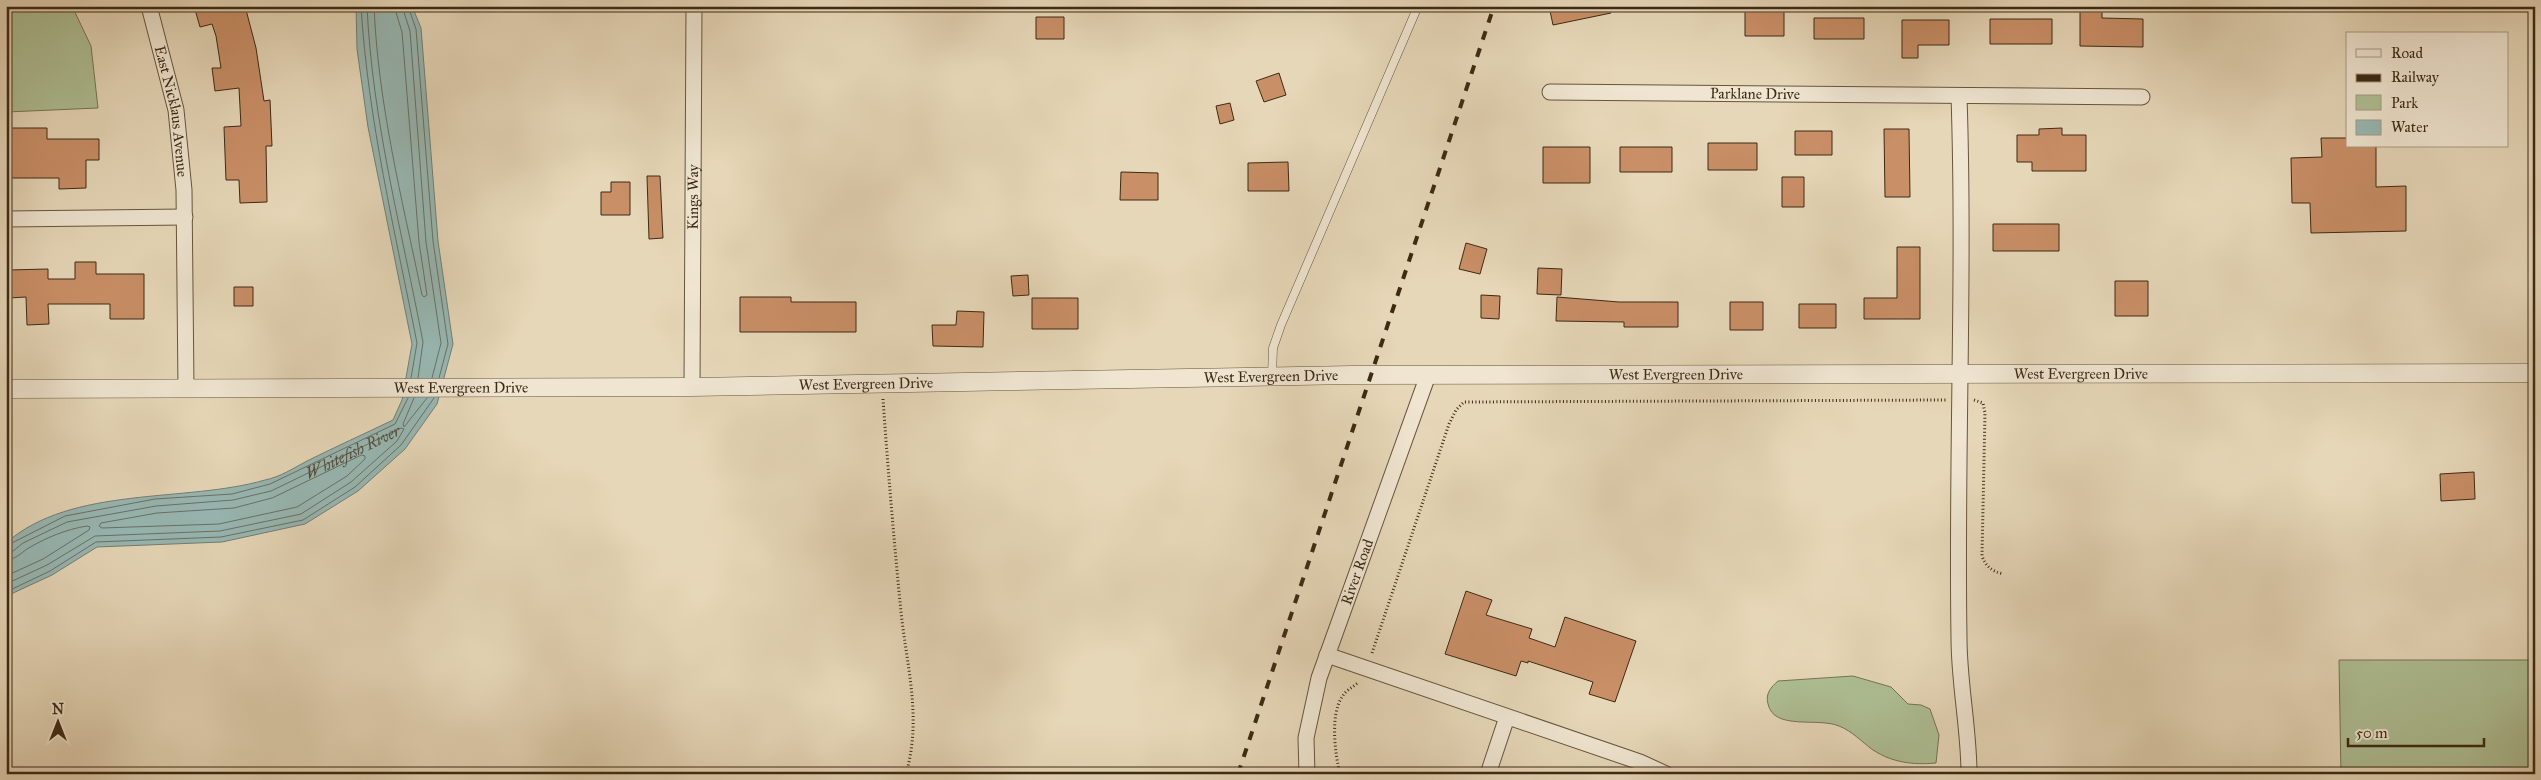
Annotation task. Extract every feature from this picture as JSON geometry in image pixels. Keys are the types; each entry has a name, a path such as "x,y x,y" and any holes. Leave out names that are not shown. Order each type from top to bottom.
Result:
{"street":[{"name":"East Nicklaus Avenue","path":"149,6 162,49 176,110 185,217 186,388"},
{"name":"Kings Way","path":"692,387 694,6"},
{"name":"Parklane Drive","path":"1550,92 2142,97"},
{"path":"1959,96 1962,232 1958,400 1960,664 1968,732 1970,774"},
{"path":"6,219 185,217"},
{"name":"West Evergreen Drive","path":"6,389 390,386 692,387 1272,376 1428,375 2535,373"},
{"name":"River Road","path":"1307,774 1306,738 1309,716 1327,655 1428,375"},
{"path":"1327,655 1640,762 1666,774"},
{"path":"1488,774 1507,717"}],"lane":[{"path":"1272,376 1273,348 1281,325 1418,6"}],"path":[{"path":"882,384 898,573 914,710 914,741 906,774"},
{"path":"1340,774 1335,743 1339,704 1346,691 1363,678 1449,424 1456,410 1464,402 1981,401 1985,407 1982,556 1990,569 2003,574"}],"green space":[{"path":"6,6 72,6 91,46 98,108 6,112"},
{"path":"2339,660 2535,660 2535,774 2341,774"},
{"path":"1853,676 1891,687 1908,704 1921,705 1930,709 1939,735 1936,763 1920,764 1888,758 1873,750 1844,728 1830,724 1798,722 1779,718 1772,712 1768,704 1767,697 1769,691 1778,681"}],"water":[{"name":"Whitefish River","path":"356,6 412,6 421,28 438,241 453,344 437,404 405,449 358,491 305,524 222,542 97,547 52,575 11,594 6,600 6,543 33,525 63,512 96,504 131,498 234,487 271,479 393,420 402,400 412,344 368,127 357,49"}],"building":[{"path":"194,6 245,6 256,48 264,101 270,100 272,146 266,146 267,202 240,203 239,180 226,180 224,127 241,126 239,88 215,91 212,68 221,68 216,36 212,24 200,27"},
{"path":"1549,6 1611,6 1611,13 1553,25"},
{"path":"1745,6 1784,6 1784,36 1745,36"},
{"path":"2080,8 2102,9 2102,18 2143,19 2143,47 2080,46"},
{"path":"1036,17 1064,17 1064,39 1036,39"},
{"path":"1814,18 1864,18 1864,39 1814,39"},
{"path":"1990,19 2052,19 2052,44 1990,44"},
{"path":"1902,20 1949,20 1949,45 1918,45 1918,58 1902,58"},
{"path":"1279,73 1286,95 1264,102 1256,81"},
{"path":"1230,103 1234,120 1220,124 1216,106"},
{"path":"6,128 47,128 47,139 99,139 99,160 86,160 86,188 59,189 59,178 6,178"},
{"path":"2062,128 2062,135 2086,135 2086,171 2032,171 2032,162 2017,162 2017,135 2039,135 2039,129"},
{"path":"1884,129 1909,129 1910,197 1885,197"},
{"path":"1795,131 1832,131 1832,155 1795,155"},
{"path":"2321,138 2346,138 2346,148 2376,148 2376,187 2406,186 2406,231 2311,233 2310,203 2292,203 2291,158 2322,157"},
{"path":"1708,143 1757,143 1757,170 1708,170"},
{"path":"1543,147 1590,147 1590,183 1543,183"},
{"path":"1620,147 1672,147 1672,172 1620,172"},
{"path":"1288,162 1289,191 1248,191 1248,163"},
{"path":"1121,172 1158,173 1158,200 1120,200"},
{"path":"647,176 660,176 663,238 649,239"},
{"path":"1782,177 1804,177 1804,207 1782,207"},
{"path":"611,182 630,182 630,215 601,215 601,192 611,192"},
{"path":"1993,224 2059,224 2059,251 1993,251"},
{"path":"1466,243 1487,249 1480,274 1459,269"},
{"path":"1897,247 1920,247 1920,319 1864,319 1864,298 1897,298"},
{"path":"75,262 96,262 96,274 144,274 144,319 110,319 110,304 48,304 49,324 27,325 26,297 9,298 8,270 48,269 48,279 75,279"},
{"path":"1538,268 1562,269 1561,295 1537,294"},
{"path":"1028,275 1029,295 1013,296 1011,276"},
{"path":"2115,281 2148,281 2148,316 2115,316"},
{"path":"234,287 253,287 253,306 234,306"},
{"path":"1481,295 1500,296 1499,319 1481,318"},
{"path":"740,297 791,297 791,302 856,302 856,332 740,332"},
{"path":"1557,297 1619,302 1678,302 1678,327 1624,327 1624,322 1556,321"},
{"path":"1032,298 1078,298 1078,329 1032,329"},
{"path":"1730,302 1763,302 1763,330 1730,330"},
{"path":"1799,304 1836,304 1836,328 1799,328"},
{"path":"957,311 984,312 983,347 933,346 932,325 956,325"},
{"path":"2474,472 2475,499 2441,501 2440,474"},
{"path":"1466,591 1492,600 1486,615 1532,629 1529,638 1555,647 1565,617 1636,641 1615,702 1589,694 1593,682 1528,661 1528,663 1521,661 1516,676 1445,654"}],"railway":[{"path":"1238,774 1494,6"}]}
